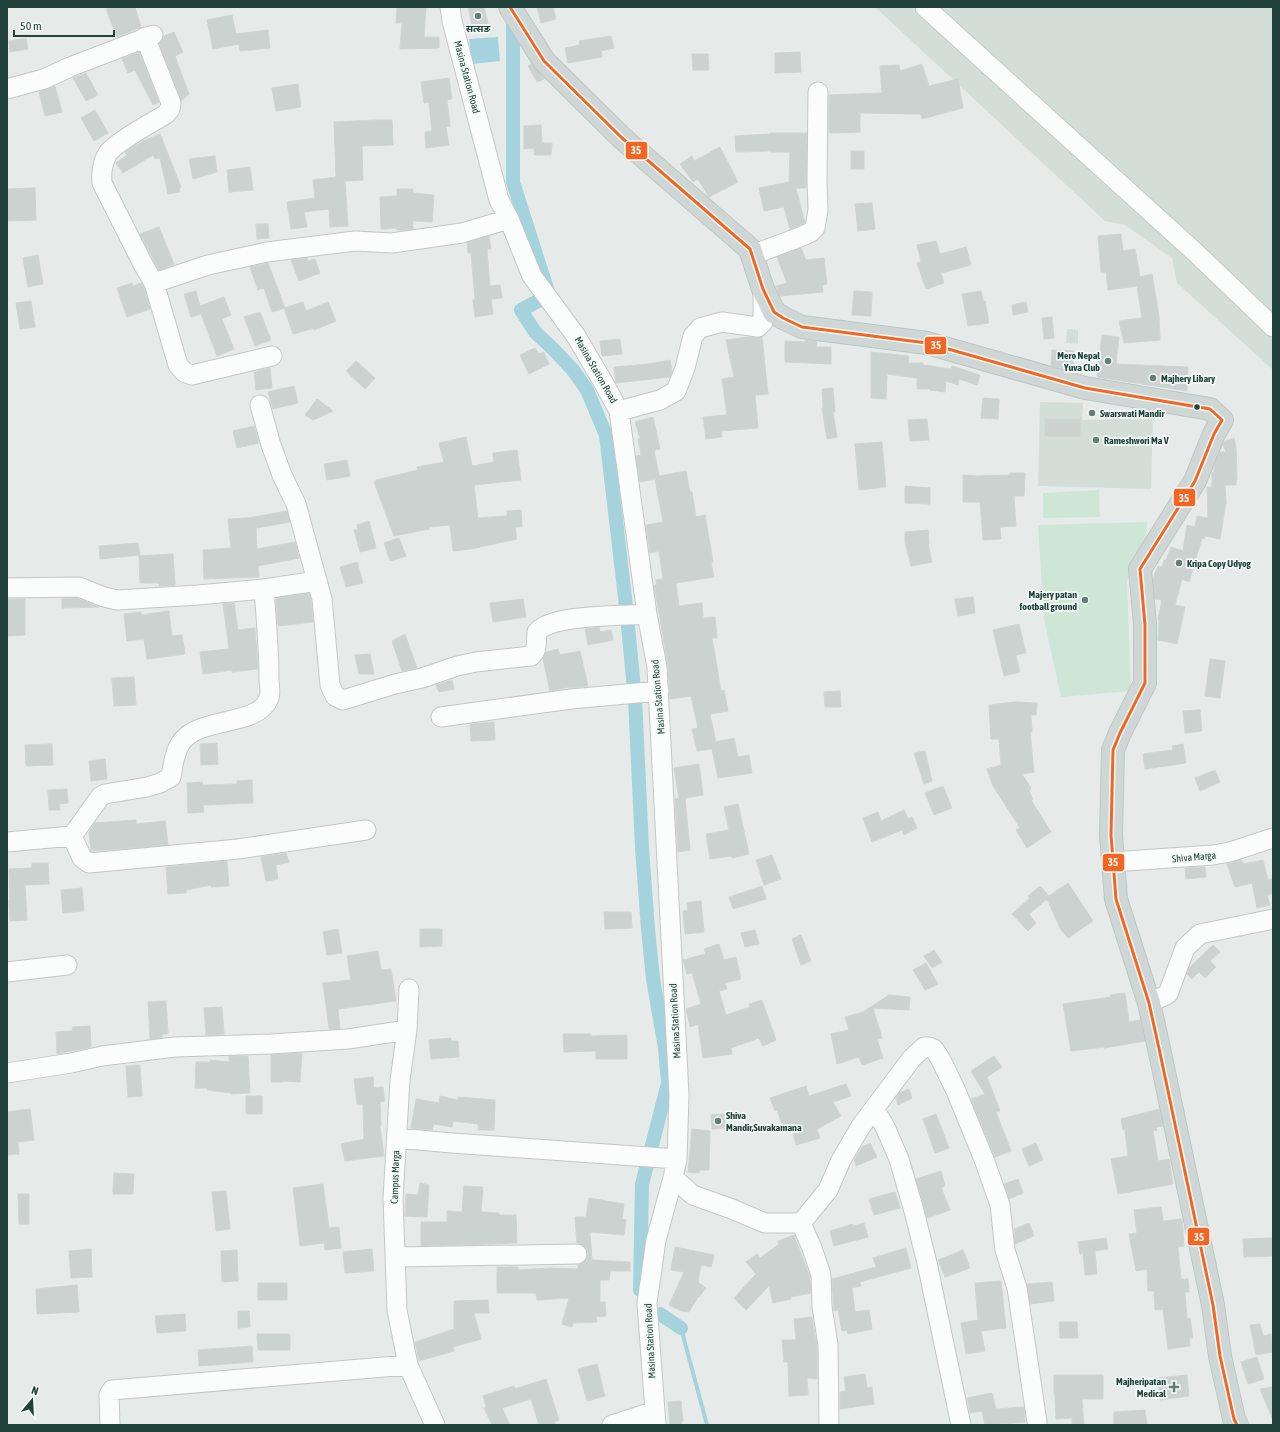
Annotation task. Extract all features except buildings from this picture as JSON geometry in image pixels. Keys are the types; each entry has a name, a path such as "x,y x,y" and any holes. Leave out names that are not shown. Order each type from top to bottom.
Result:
{"main road":[{"path":"510,7 544,61 622,138 750,249 763,289 774,312 784,318 802,327 927,343 1085,388 1210,409 1222,420 1214,434 1195,480 1140,569 1145,625 1145,683 1113,750 1111,835 1116,899 1148,1003 1213,1305 1220,1356 1233,1423"}],"street":[{"name":"Masina Station Road","path":"450,7 452,20 500,200 532,276 576,336 619,411 647,614 657,667 679,1095 677,1159 656,1240 647,1303 656,1418"},
{"path":"925,7 1190,248 1273,327"},
{"path":"7,89 44,79 70,67 149,36 171,103 170,109 166,114 109,151 101,172 102,183 154,283 178,365 184,372 192,375 272,356"},
{"path":"752,255 800,237 811,232 815,228 818,210 818,92"},
{"path":"154,283 208,265 267,252 355,241 392,243 462,233 509,219"},
{"path":"619,411 660,400 676,391 685,368 693,336 700,328 722,322 758,327 763,322 763,289"},
{"path":"260,405 271,445 282,475 296,504 322,599 330,685 335,696 343,700 395,684 422,678 457,666 476,662 531,656 536,650 536,632 542,627 561,621 647,614"},
{"path":"7,588 79,587 104,597 117,600 198,596 317,581"},
{"path":"7,842 72,836 100,797 105,794 160,784 170,777 175,755 179,745 185,738 202,728 257,713 265,706 269,697 269,664 264,588"},
{"path":"441,716 571,699 659,691"},
{"path":"72,836 82,858 89,863 100,863 238,850 366,830"},
{"name":"Shiva Marga","path":"1112,862 1213,855 1230,852 1273,838"},
{"path":"1148,1003 1168,994 1185,948 1200,934 1273,919"},
{"path":"7,972 67,965"},
{"name":"Campus Marga","path":"409,989 407,1030 400,1080 393,1198 397,1310 408,1365 435,1425"},
{"path":"7,1073 71,1063 102,1056 175,1047 271,1044 348,1039 407,1030"},
{"path":"801,1223 828,1190 841,1160 861,1126 912,1058 924,1047 934,1049 956,1091 985,1162 1000,1205 1005,1250 1017,1288 1037,1422"},
{"path":"874,1108 885,1127 899,1159 914,1211 927,1263 961,1425"},
{"path":"396,1138 677,1159"},
{"path":"673,1178 693,1195 765,1223 801,1223"},
{"path":"801,1223 812,1248 821,1275 822,1307 828,1345 829,1425"},
{"path":"395,1257 577,1254"},
{"path":"110,1425 109,1395 112,1390 408,1365"},
{"path":"612,1425 656,1418"}],"shaded area":[{"path":"875,7 1273,7 1273,370 1177,283 1172,258 1125,225 1105,221"},
{"path":"1067,329 1078,330 1078,344 1066,343"},
{"name":"Rameshwori Ma V","path":"1040,402 1083,403 1082,420 1153,418 1151,489 1038,486"}],"green space":[{"path":"1099,490 1100,517 1043,518 1043,493"},
{"name":"Majery patan football ground","path":"1147,522 1145,547 1127,581 1131,691 1061,697 1044,619 1038,525"}],"water":[{"path":"498,37 500,61 472,64 469,39"}],"waterway":[{"path":"513,13 513,182 549,295 521,310 535,332 573,370 587,390 606,435 626,606"},
{"path":"628,626 634,689"},
{"path":"635,698 642,848 648,929 653,979 665,1048 668,1083 642,1184 640,1290"},
{"path":"660,1314 681,1328"},
{"path":"681,1328 707,1425"}],"transit line":[{"name":"35","path":"510,7 544,61 622,138 750,249 763,289 774,312 783,318 802,327 927,343 1085,388 1210,409 1222,420 1214,434 1195,481 1140,569 1145,625 1145,683 1113,750 1111,835 1116,899 1149,1003 1213,1305 1220,1356 1234,1419 1237,1425"}],"place":[{"name":"सत्सङ","path":"478,16"},
{"name":"Mero Nepal Yuva Club","path":"1108,361"},
{"name":"Majhery Libary","path":"1153,378"},
{"name":"Swarswati Mandir","path":"1092,413"},
{"name":"Rameshwori Ma V","path":"1096,440"},
{"name":"Kripa Copy Udyog","path":"1179,563"},
{"name":"Majery patan football ground","path":"1085,600"},
{"name":"Shiva Mandir,Suvakamana","path":"718,1121"},
{"name":"Majheripatan Medical","path":"1174,1387"}]}
